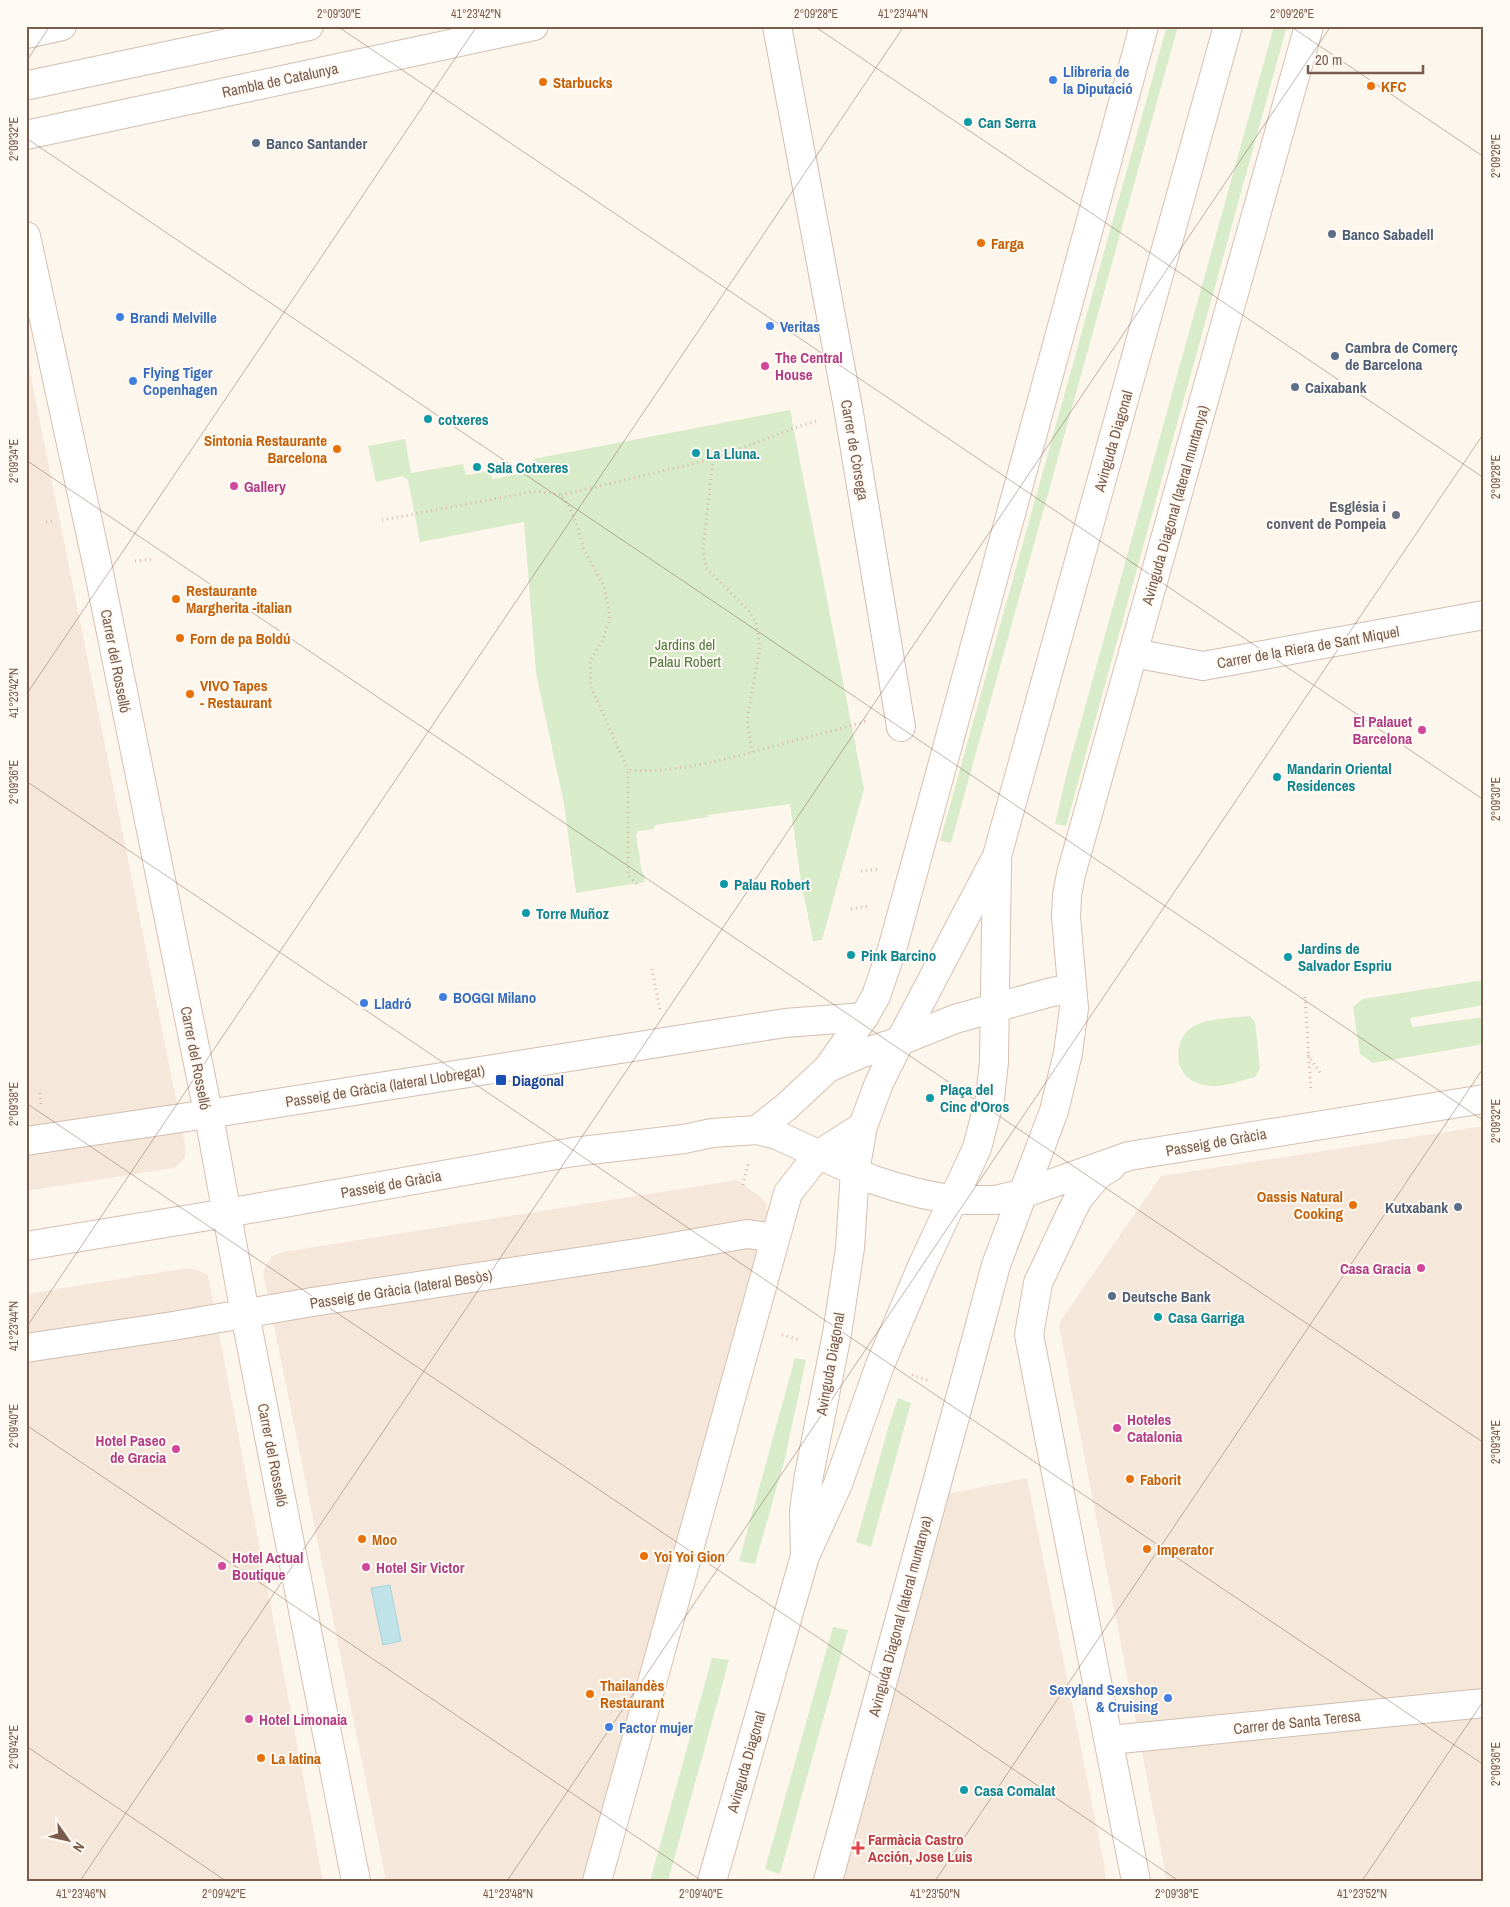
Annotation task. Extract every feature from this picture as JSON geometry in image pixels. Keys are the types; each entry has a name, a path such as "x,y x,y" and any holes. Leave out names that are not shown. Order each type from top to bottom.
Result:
{"street":[{"path":"26,34 62,26"},
{"path":"29,85 309,26"},
{"name":"Rambla de Catalunya","path":"26,135 534,26"},
{"name":"Carrer de Còrsega","path":"778,26 849,413 900,719"},
{"path":"757,1130 786,1107 828,1068 864,1017 876,996 893,946 1144,26"},
{"name":"Avinguda Diagonal","path":"997,856 1228,26"},
{"name":"Avinguda Diagonal (lateral muntanya)","path":"828,1881 996,1265 1054,1112 1074,1021 1066,895 1309,26"},
{"name":"Carrer del Rosselló","path":"26,236 96,558 208,1114 244,1314 356,1881"},
{"name":"Carrer de la Riera de Sant Miquel","path":"1133,653 1203,666 1484,615"},
{"path":"997,856 994,1062 990,1098 977,1148 954,1200 871,1179 855,1171 863,1126 879,1083 997,856"},
{"path":"828,1068 860,1054 956,1019 994,1007 1072,988"},
{"name":"Passeig de Gràcia (lateral Llobregat)","path":"26,1141 208,1114 785,1022 913,1015 956,1019"},
{"name":"Passeig de Gràcia","path":"954,1200 995,1200 1022,1194 1129,1156 1484,1099"},
{"path":"597,1881 788,1193 818,1155 863,1126"},
{"name":"Passeig de Gràcia","path":"26,1246 227,1213 541,1157 684,1139 712,1133 757,1130 777,1135 855,1171"},
{"path":"1129,1156 1098,1175 1078,1199 1038,1284 1028,1335 1110,1740 1136,1881"},
{"name":"Avinguda Diagonal","path":"805,1556 804,1511 808,1475 837,1334 850,1248 855,1171"},
{"name":"Avinguda Diagonal","path":"712,1881 805,1556 835,1491 880,1365 923,1264 954,1200"},
{"name":"Passeig de Gràcia (lateral Besòs)","path":"26,1348 644,1252 747,1234 775,1238"},
{"name":"Carrer de Santa Teresa","path":"1110,1740 1152,1738 1484,1703"}],"path":[{"path":"382,520 536,491 561,495 713,459 800,426 849,413"},
{"path":"713,459 704,542 706,568 749,611 756,622 760,648 747,719 752,752"},
{"path":"561,495 570,508 584,550 604,586 610,616 603,640 590,662 591,687 628,770 628,875 637,884"},
{"path":"135,561 152,559"},
{"path":"628,770 652,772 689,766 900,719"},
{"path":"652,969 666,1041"},
{"path":"1305,997 1310,1092 1319,1092"},
{"path":"1308,1054 1321,1074"},
{"path":"40,1093 42,1108"},
{"path":"776,1332 802,1340"}],"shaded area":[{"path":"26,352 186,1149 185,1156 174,1168 26,1191"},
{"path":"1484,1126 1484,1881 1167,1881 1059,1326 1061,1320 1161,1176"},
{"path":"737,1180 762,1198 766,1203 768,1217 584,1881 386,1881 263,1271 272,1256 283,1252"},
{"path":"187,1268 198,1270 208,1276 323,1881 26,1881 26,1294"},
{"path":"1027,1478 1105,1869 1105,1881 841,1881 947,1494"}],"green space":[{"path":"1167,26 1178,26 951,843 940,841"},
{"path":"1274,26 1287,26 1066,826 1055,824 1067,772"},
{"name":"Jardins del Palau Robert","path":"790,410 864,789 822,940 813,941 803,895 790,804 708,815 708,817 655,825 654,829 638,831 636,836 645,882 576,893 564,804 536,673 524,522 420,542 408,480 402,476 376,482 368,446 405,439 411,473 463,464 466,475 491,471 492,479 535,471 533,459"},
{"path":"1484,980 1484,1005 1410,1018 1412,1027 1484,1017 1484,1044 1373,1063 1360,1054 1353,1007 1363,999"},
{"path":"1250,1016 1255,1022 1260,1068 1255,1077 1220,1086 1207,1086 1197,1083 1186,1076 1179,1064 1178,1056 1181,1042 1188,1030 1207,1021"},
{"path":"795,1358 806,1360 785,1458 755,1564 739,1561"},
{"path":"898,1398 911,1403 871,1547 856,1542"},
{"path":"833,1627 848,1630 780,1874 765,1869"},
{"path":"712,1658 729,1660 668,1881 650,1881"}],"water":[{"path":"390,1585 401,1641 383,1645 371,1588"}],"place":[{"name":"Llibreria de la Diputació","path":"1053,80"},
{"name":"Starbucks","path":"543,82"},
{"name":"KFC","path":"1371,86"},
{"name":"Can Serra","path":"968,122"},
{"name":"Banco Santander","path":"256,143"},
{"name":"Banco Sabadell","path":"1332,234"},
{"name":"Farga","path":"981,243"},
{"name":"Brandi Melville","path":"120,317"},
{"name":"Veritas","path":"770,326"},
{"name":"Cambra de Comerç de Barcelona","path":"1335,356"},
{"name":"The Central House","path":"765,366"},
{"name":"Flying Tiger Copenhagen","path":"133,381"},
{"name":"Caixabank","path":"1295,387"},
{"name":"cotxeres","path":"428,419"},
{"name":"Sintonia Restaurante Barcelona","path":"337,449"},
{"name":"La Lluna.","path":"696,453"},
{"name":"Sala Cotxeres","path":"477,467"},
{"name":"Gallery","path":"234,486"},
{"name":"Església i convent de Pompeia","path":"1396,515"},
{"name":"Restaurante Margherita -italian","path":"176,599"},
{"name":"Forn de pa Boldú","path":"180,638"},
{"name":"VIVO Tapes - Restaurant","path":"190,694"},
{"name":"El Palauet Barcelona","path":"1422,730"},
{"name":"Mandarin Oriental Residences","path":"1277,777"},
{"name":"Palau Robert","path":"724,884"},
{"name":"Torre Muñoz","path":"526,913"},
{"name":"Pink Barcino","path":"851,955"},
{"name":"Jardins de Salvador Espriu","path":"1288,957"},
{"name":"BOGGI Milano","path":"443,997"},
{"name":"Lladró","path":"364,1003"},
{"name":"Diagonal","path":"501,1080"},
{"name":"Plaça del Cinc d'Oros","path":"930,1098"},
{"name":"Oassis Natural Cooking","path":"1353,1205"},
{"name":"Kutxabank","path":"1458,1207"},
{"name":"Casa Gracia","path":"1421,1268"},
{"name":"Deutsche Bank","path":"1112,1296"},
{"name":"Casa Garriga","path":"1158,1317"},
{"name":"Hoteles Catalonia","path":"1117,1428"},
{"name":"Hotel Paseo de Gracia","path":"176,1449"},
{"name":"Faborit","path":"1130,1479"},
{"name":"Moo","path":"362,1539"},
{"name":"Imperator","path":"1147,1549"},
{"name":"Yoi Yoi Gion","path":"644,1556"},
{"name":"Hotel Actual Boutique","path":"222,1566"},
{"name":"Hotel Sir Victor","path":"366,1567"},
{"name":"Thailandès Restaurant","path":"590,1694"},
{"name":"Sexyland Sexshop & Cruising","path":"1168,1698"},
{"name":"Hotel Limonaia","path":"249,1719"},
{"name":"Factor mujer","path":"609,1727"},
{"name":"La latina","path":"261,1758"},
{"name":"Casa Comalat","path":"964,1790"},
{"name":"Farmàcia Castro Acción, Jose Luis","path":"858,1848"}]}
